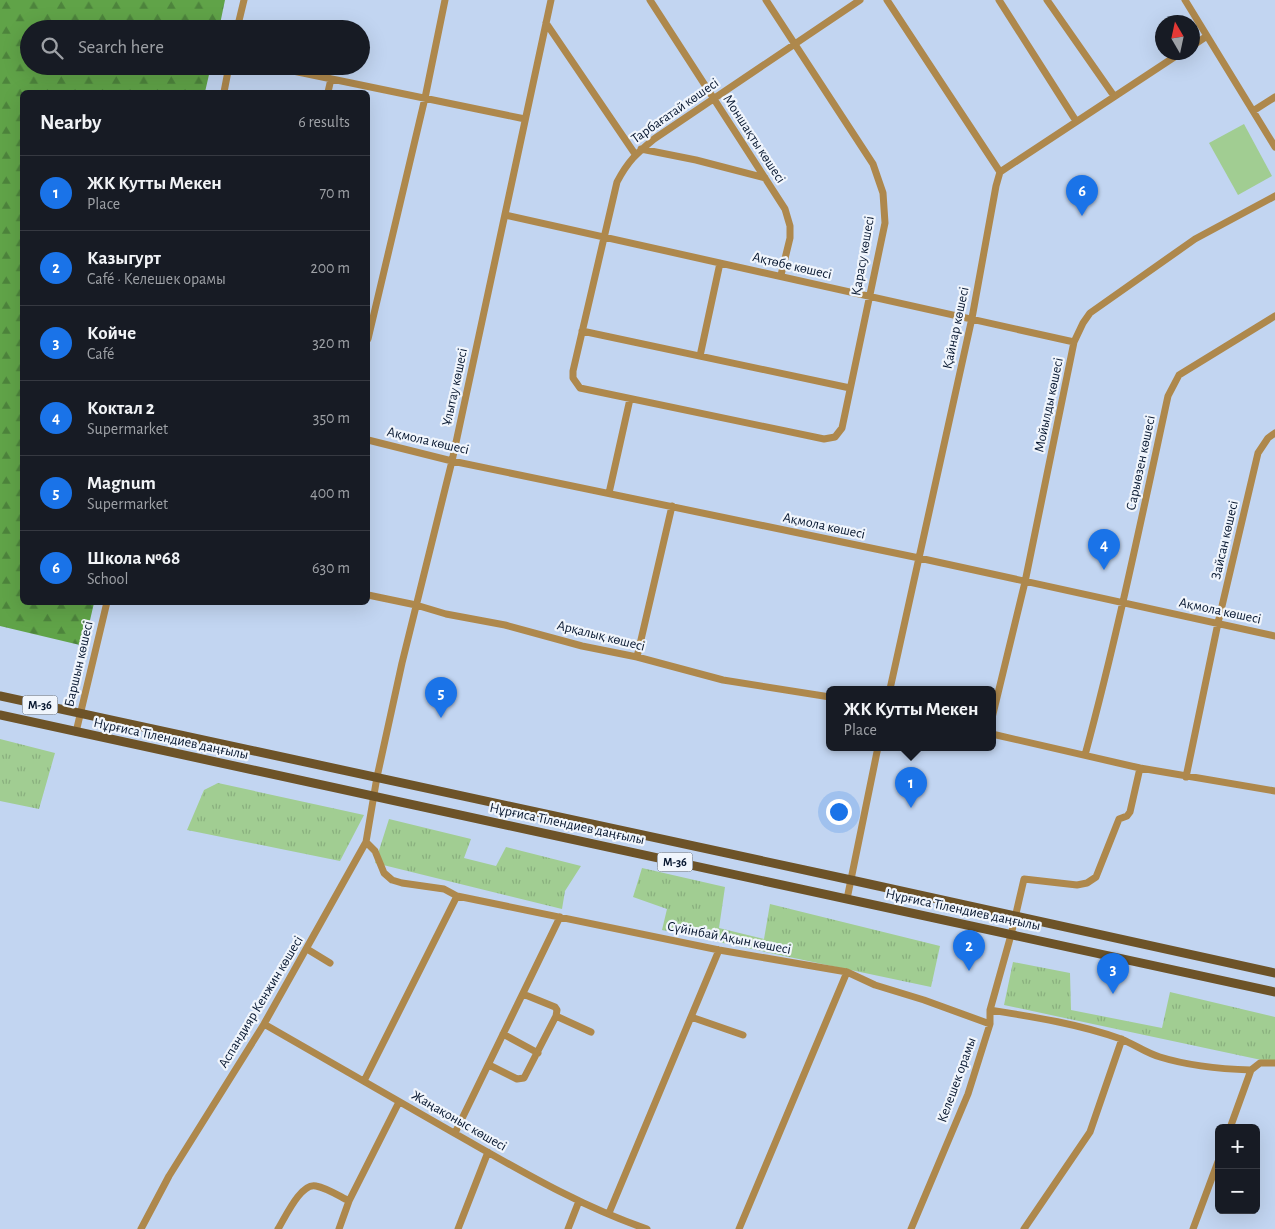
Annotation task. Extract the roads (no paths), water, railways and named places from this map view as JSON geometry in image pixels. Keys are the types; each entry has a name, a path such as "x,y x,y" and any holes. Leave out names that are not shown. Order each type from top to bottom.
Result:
{"main road":[{"name":"Нұрғиса Тілендиев даңғылы","path":"0,696 1275,973"},
{"name":"Нұрғиса Тілендиев даңғылы","path":"0,715 1275,992"}],"street":[{"path":"239,20 244,0"},
{"path":"370,331 446,0"},
{"name":"Ұлытау көшесі","path":"377,777 416,605 452,460 551,0"},
{"name":"Моншақты көшесі","path":"650,0 785,209 790,226 790,238 781,275"},
{"name":"Қарасу көшесі","path":"630,399 824,439 835,437 842,428 885,223 883,192 880,180 872,164 766,0"},
{"name":"Тарбағатай көшесі","path":"630,399 580,388 574,378 573,371 616,182 626,165 638,152 860,0"},
{"path":"887,0 1000,172 1170,60"},
{"path":"999,0 1076,121"},
{"path":"1047,0 1114,96"},
{"path":"1185,0 1275,147"},
{"path":"546,23 638,152 696,160 765,178"},
{"path":"1200,41 1207,36"},
{"path":"224,90 227,75"},
{"path":"312,75 525,119"},
{"path":"328,90 331,79"},
{"path":"1253,111 1275,96"},
{"name":"Қайнар көшесі","path":"891,686 972,318 1000,172"},
{"name":"Мойылды көшесі","path":"996,702 1025,582 1074,342 1083,323 1090,313 1195,239 1275,196"},
{"name":"Ақтөбе көшесі","path":"505,215 781,275 1074,342"},
{"path":"700,356 720,263"},
{"name":"Сарыөзен көшесі","path":"1085,755 1123,603 1168,396 1179,375 1275,316"},
{"path":"582,331 850,388"},
{"path":"609,493 630,399"},
{"name":"Зайсан көшесі","path":"1186,776 1218,623 1258,453 1268,438 1275,433"},
{"name":"Ақмола көшесі","path":"370,440 452,460 919,558 1275,636"},
{"path":"637,657 672,506"},
{"name":"Арқалық көшесі","path":"370,595 416,605 446,614 505,625 582,646 637,657 723,680 826,696"},
{"name":"Баршын көшесі","path":"76,732 106,605"},
{"path":"996,735 1140,768 1275,791"},
{"path":"847,899 877,751"},
{"path":"1011,935 1024,879 1082,885 1096,877 1119,819 1127,816 1130,812 1140,768"},
{"name":"Аспандияр Кенжин көшесі","path":"140,1229 169,1176 264,1024 366,842 377,777"},
{"name":"Сүйінбай Ақын көшесі","path":"366,842 375,851 384,872 392,880 402,883 444,889 456,896 720,950 847,972 875,985 924,1000 990,1024"},
{"path":"364,1081 456,896"},
{"path":"455,1133 560,917"},
{"name":"Келешек орамы","path":"911,1229 968,1094 990,1024 990,1010 1011,935"},
{"path":"306,949 330,963"},
{"path":"609,1213 720,950"},
{"path":"739,1229 847,972"},
{"path":"488,1065 517,1080 524,1078 538,1053 556,1016 557,1010 555,1007 523,994"},
{"path":"990,1010 1041,1018 1122,1039 1158,1057 1201,1066 1251,1070"},
{"path":"556,1016 590,1032"},
{"path":"691,1017 743,1035"},
{"name":"Жаңақоныс көшесі","path":"264,1024 399,1102 579,1201 647,1229"},
{"path":"503,1034 538,1053"},
{"path":"1024,1229 1090,1132 1122,1039"},
{"path":"1231,1124 1251,1070 1260,1063 1275,1063"},
{"path":"338,1229 349,1201 399,1102"},
{"path":"458,1229 488,1152"},
{"path":"1193,1229 1215,1169"},
{"path":"278,1229 299,1195 310,1185 349,1201"},
{"path":"568,1229 579,1201"}],"place":[{"name":"Школа №68","path":"1082,216"},
{"name":"Коктал 2","path":"1104,570"},
{"name":"Magnum","path":"441,718"},
{"name":"ЖК Кутты Мекен","path":"911,808"},
{"name":"Казыгурт","path":"969,971"},
{"name":"Койче","path":"1113,994"}]}
